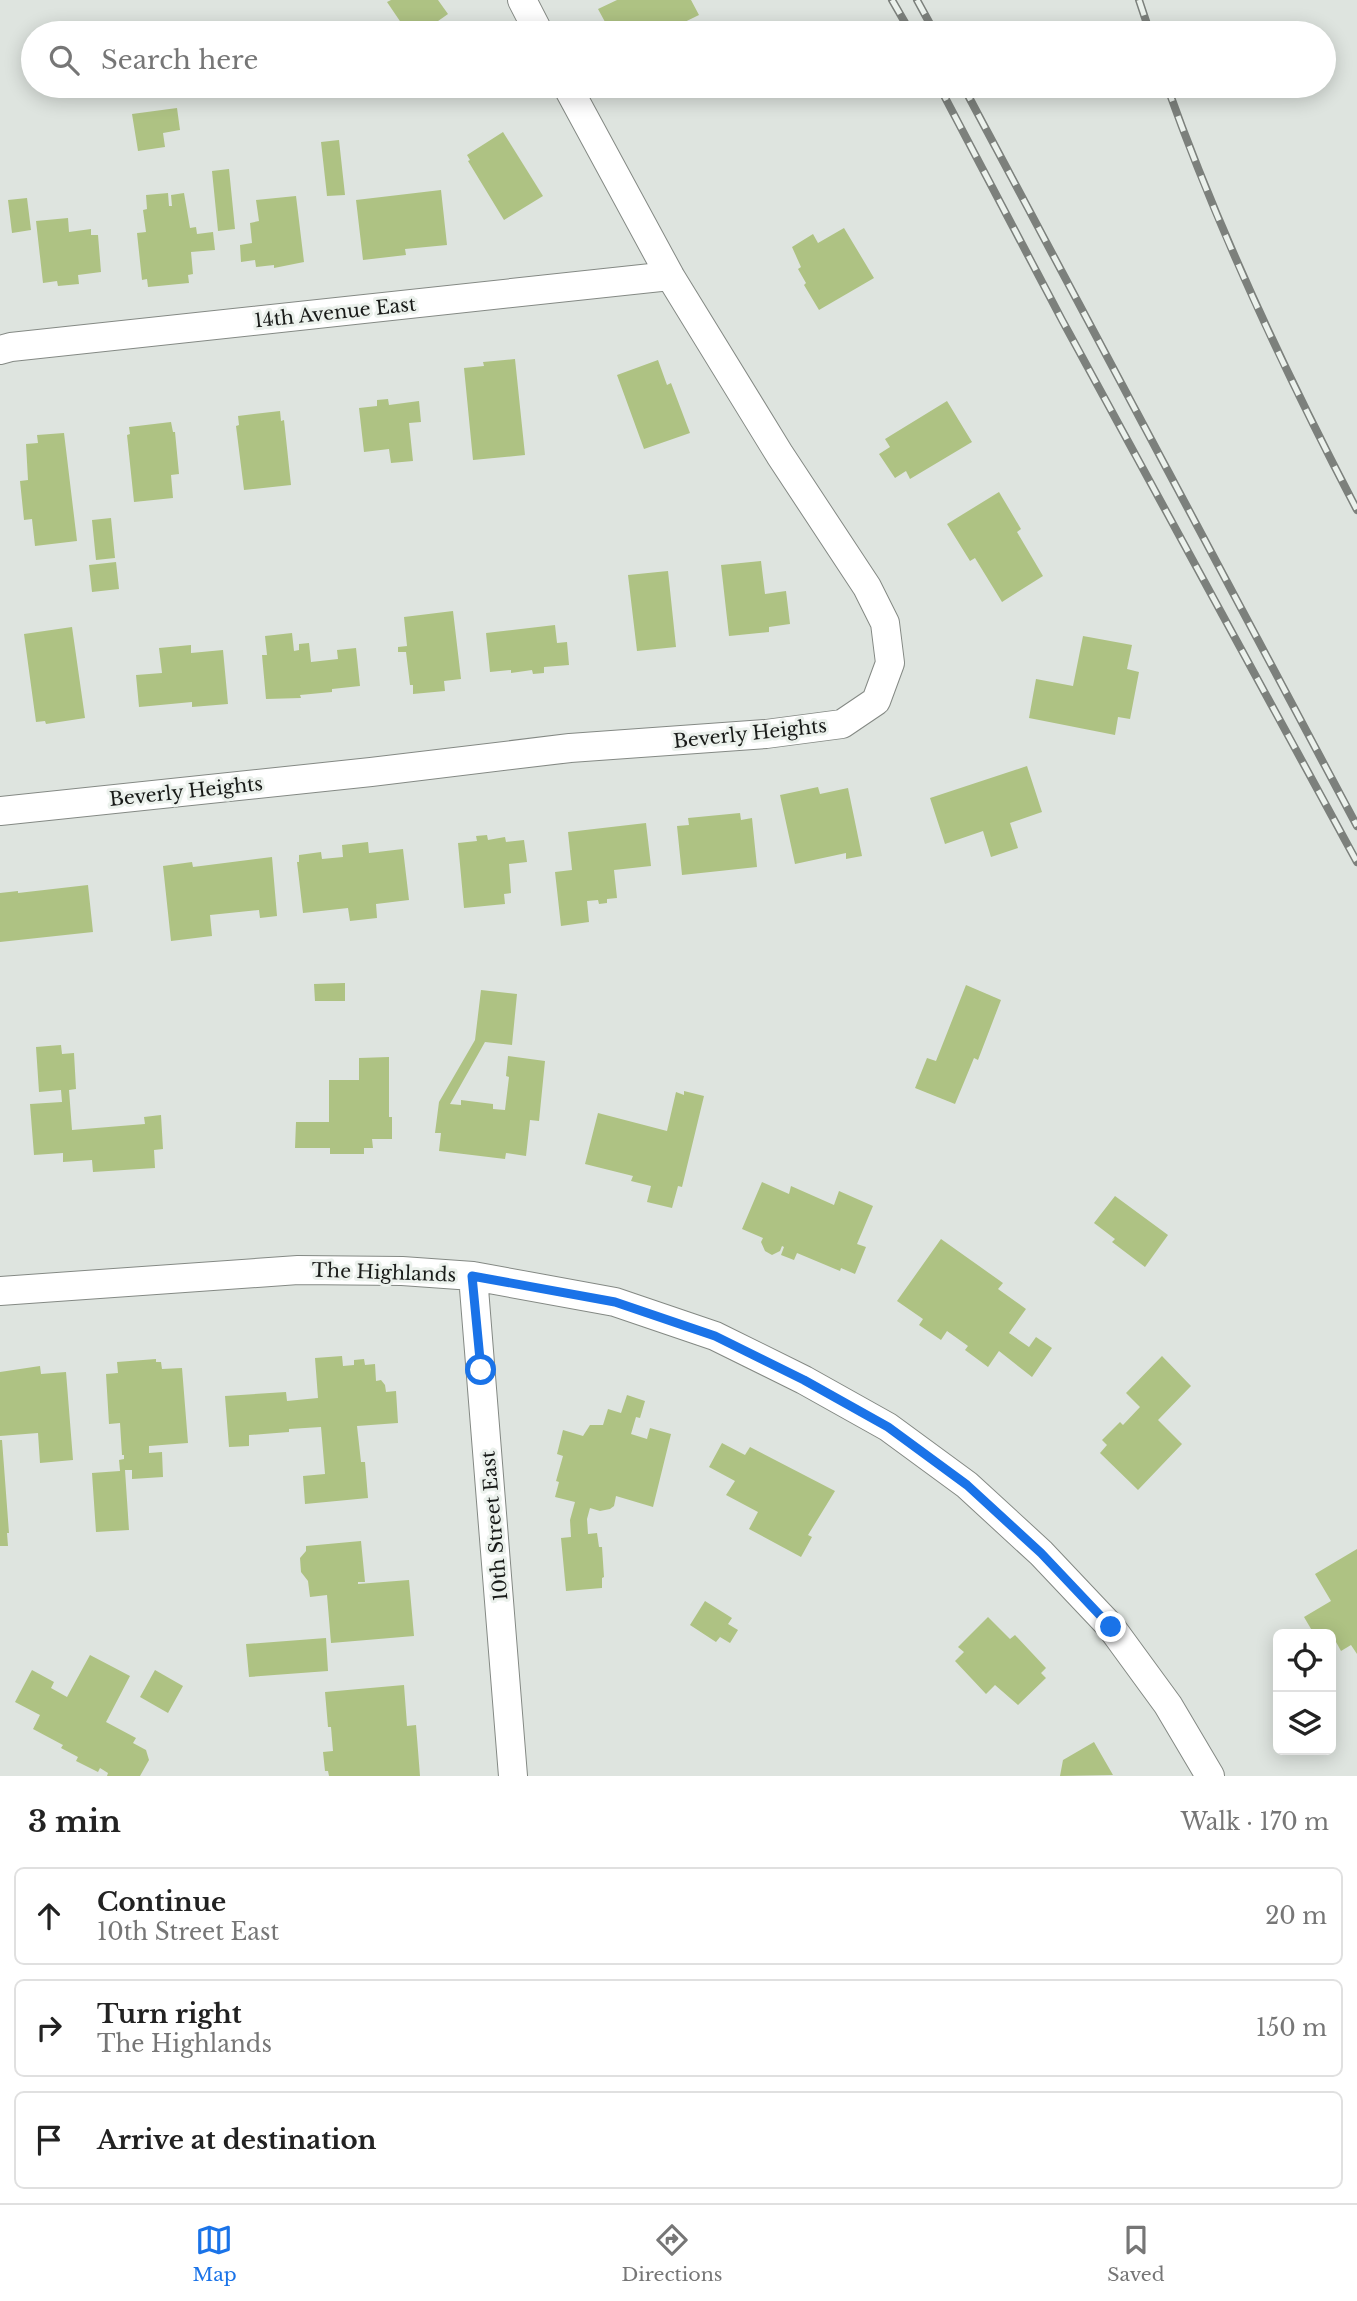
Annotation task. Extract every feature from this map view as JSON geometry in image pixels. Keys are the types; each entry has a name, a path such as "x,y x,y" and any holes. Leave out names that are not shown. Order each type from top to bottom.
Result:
{"street":[{"path":"522,0 533,21"},
{"name":"Beverly Heights","path":"0,811 570,748 766,734 842,723 876,701 890,663 885,623 867,587 780,455 670,276 574,98"},
{"name":"14th Avenue East","path":"0,350 11,346 670,276"},
{"name":"The Highlands","path":"0,1291 298,1270 402,1271 472,1276 615,1302 715,1336 804,1380 888,1427 967,1485 1041,1553 1111,1627 1168,1705 1210,1776"},
{"name":"10th Street East","path":"472,1276 513,1776"}],"building":[{"path":"438,0 448,14 438,21 400,21 387,2"},
{"path":"617,0 691,0 699,15 687,21 604,21 598,9"},
{"path":"177,108 180,130 163,133 165,147 138,151 132,114"},
{"path":"503,132 543,196 504,220 467,155"},
{"path":"339,140 345,195 327,196 321,142"},
{"path":"229,169 235,229 218,231 212,171"},
{"path":"441,190 447,245 405,249 406,255 363,260 356,200"},
{"path":"168,193 169,206 172,206 171,195 184,193 190,228 196,227 197,234 213,232 215,250 191,252 193,274 188,275 189,283 148,287 147,279 142,280 137,233 146,232 143,210 147,209 146,195"},
{"path":"296,196 304,262 274,268 274,265 256,267 255,260 241,262 240,245 252,243 250,223 259,221 256,200"},
{"path":"27,198 31,230 12,233 8,200"},
{"path":"68,218 69,232 91,229 91,235 98,235 101,272 78,275 79,284 58,286 57,281 43,283 36,221"},
{"path":"844,228 874,278 819,310 804,285 806,283 798,269 801,267 792,247 813,234 818,243"},
{"path":"515,359 525,455 473,460 464,368 484,366 483,362"},
{"path":"658,360 667,385 671,383 690,433 644,449 617,375"},
{"path":"388,399 389,405 419,401 421,422 409,423 413,461 391,463 389,449 364,452 359,408 377,406 377,400"},
{"path":"947,401 972,442 910,479 906,471 895,478 879,454 890,447 885,439"},
{"path":"280,411 281,421 284,420 291,485 244,490 236,426 239,425 238,416"},
{"path":"171,422 175,432 179,474 171,475 173,498 134,502 127,435 130,434 129,427"},
{"path":"64,433 77,541 35,546 32,519 24,520 20,481 28,480 26,444 38,443 37,435"},
{"path":"999,492 1021,529 1017,532 1043,576 1002,602 975,558 970,561 947,524"},
{"path":"111,518 115,558 96,560 92,520"},
{"path":"761,561 765,594 786,591 790,624 769,627 769,632 729,636 721,565"},
{"path":"116,562 119,589 92,592 89,565"},
{"path":"668,571 676,647 637,651 628,575"},
{"path":"453,611 461,679 444,681 445,691 413,694 406,652 398,652 398,647 407,646 404,617"},
{"path":"555,625 557,643 567,642 569,665 544,667 544,673 533,674 532,670 490,672 486,633"},
{"path":"72,627 85,718 46,724 45,721 36,722 24,634"},
{"path":"292,633 294,651 299,650 299,644 309,643 311,662 338,659 337,650 356,648 360,686 300,695 301,698 266,699 262,655 267,655 265,636"},
{"path":"1083,636 1132,645 1127,669 1139,672 1130,719 1118,717 1115,735 1029,718 1036,679 1073,686"},
{"path":"191,645 191,653 223,650 228,704 192,707 192,702 139,707 136,675 162,673 159,648"},
{"path":"1027,766 1042,812 1010,823 1018,848 991,857 983,831 945,844 930,798"},
{"path":"818,787 820,794 848,788 862,856 846,859 846,853 795,864 780,795"},
{"path":"740,813 741,820 752,818 757,867 682,875 677,826 689,825 688,818"},
{"path":"646,823 651,866 614,870 617,898 607,899 607,903 599,904 598,900 587,901 589,922 561,926 555,872 572,870 568,832"},
{"path":"487,835 488,840 505,837 506,842 524,840 527,862 509,864 511,893 504,894 505,904 464,908 458,843 477,841 476,836"},
{"path":"368,842 369,853 403,849 409,900 376,904 377,918 350,921 348,908 303,913 297,862 299,855 321,852 322,859 343,857 342,845"},
{"path":"272,857 277,916 260,918 259,910 210,915 212,936 171,941 163,866 192,862 193,867"},
{"path":"88,885 93,932 0,942 0,893"},
{"path":"345,983 345,1001 315,1001 314,984"},
{"path":"966,985 1001,1000 978,1060 974,1058 955,1104 915,1088 927,1058 936,1061"},
{"path":"481,990 517,994 512,1045 485,1042 450,1104 461,1105 461,1100 493,1104 493,1109 505,1110 509,1077 506,1076 508,1056 545,1061 539,1121 530,1120 526,1156 506,1153 505,1159 439,1151 441,1133 435,1133 439,1102 475,1040"},
{"path":"61,1045 62,1054 74,1053 76,1089 69,1090 72,1130 145,1124 144,1117 161,1115 163,1149 154,1150 155,1168 93,1172 92,1160 63,1162 63,1153 34,1155 30,1104 62,1102 61,1090 39,1092 36,1047"},
{"path":"389,1057 389,1117 392,1117 392,1139 372,1139 373,1148 364,1148 364,1154 330,1154 330,1148 295,1148 296,1122 329,1122 329,1080 359,1080 359,1058"},
{"path":"684,1091 704,1096 682,1187 678,1186 672,1208 647,1202 651,1186 631,1181 633,1176 585,1164 598,1113 667,1131 676,1092 684,1095"},
{"path":"762,1182 789,1194 791,1186 834,1205 839,1191 873,1206 857,1244 866,1247 855,1274 841,1268 840,1271 797,1253 794,1260 781,1255 782,1246 780,1251 772,1255 765,1251 761,1242 763,1238 742,1229"},
{"path":"1115,1196 1168,1235 1145,1267 1112,1242 1115,1239 1094,1223"},
{"path":"941,1239 1003,1283 998,1289 1026,1309 1009,1333 1029,1347 1036,1337 1052,1348 1032,1377 999,1351 988,1367 965,1350 968,1346 947,1331 941,1340 919,1325 923,1319 897,1301"},
{"path":"342,1356 343,1366 354,1365 354,1360 364,1359 365,1365 375,1364 376,1381 381,1380 386,1392 396,1391 398,1423 357,1426 361,1462 365,1462 368,1498 305,1504 303,1476 325,1474 321,1427 249,1435 249,1446 229,1447 225,1396 286,1392 287,1401 318,1398 315,1358"},
{"path":"1162,1356 1191,1386 1158,1420 1182,1444 1138,1490 1100,1453 1107,1445 1102,1440 1120,1422 1123,1425 1140,1407 1126,1393"},
{"path":"156,1359 156,1362 161,1362 162,1369 182,1368 188,1443 149,1446 149,1453 162,1452 163,1477 132,1479 132,1470 125,1470 129,1530 96,1532 92,1473 120,1471 119,1460 124,1459 120,1423 109,1424 106,1374 118,1373 117,1362"},
{"path":"40,1366 41,1374 66,1372 73,1460 40,1463 38,1433 0,1436 0,1372"},
{"path":"627,1395 645,1401 631,1434 647,1439 650,1428 671,1434 653,1507 616,1496 614,1506 610,1509 600,1511 590,1508 587,1519 588,1534 597,1533 599,1547 602,1547 602,1588 566,1591 561,1538 571,1537 570,1520 575,1502 555,1497 563,1456 557,1454 563,1430 583,1436 590,1425 603,1425 608,1409 621,1413"},
{"path":"2,1440 8,1546 0,1546"},
{"path":"722,1443 745,1455 750,1447 835,1491 808,1535 812,1537 801,1557 749,1529 758,1512 726,1495 735,1481 709,1467"},
{"path":"361,1541 365,1582 358,1584 409,1580 414,1636 331,1643 327,1595 310,1597 308,1581 301,1572 300,1558 306,1551 306,1546"},
{"path":"1357,1549 1357,1654 1351,1645 1341,1651 1336,1642 1336,1629 1311,1629 1304,1617 1331,1601 1315,1574"},
{"path":"705,1601 732,1618 728,1624 738,1630 730,1643 720,1637 716,1642 690,1625"},
{"path":"988,1617 1010,1639 1015,1635 1046,1668 1041,1673 1046,1678 1018,1705 995,1685 986,1694 955,1661 964,1652 958,1647"},
{"path":"326,1638 328,1671 249,1677 246,1644"},
{"path":"90,1655 130,1676 106,1722 136,1738 133,1743 146,1750 149,1760 140,1776 107,1776 108,1773 100,1768 98,1772 76,1761 78,1757 61,1748 63,1745 33,1729 40,1715 15,1702 32,1670 54,1682 51,1688 67,1697"},
{"path":"155,1670 183,1686 168,1713 140,1697"},
{"path":"404,1685 407,1726 416,1725 420,1776 329,1776 328,1771 325,1771 323,1752 333,1751 325,1692"},
{"path":"1094,1742 1113,1775 1060,1776 1063,1760"}],"railway":[{"path":"892,0 904,21"},
{"path":"917,0 928,21"},
{"path":"1139,0 1146,21"},
{"path":"945,98 1062,320 1357,862"},
{"path":"969,98 1357,826"},
{"path":"1171,98 1254,301 1357,510"}],"route":[{"path":"481,1370 472,1276 615,1302 715,1336 804,1380 888,1427 967,1485 1041,1553 1111,1627"}]}
